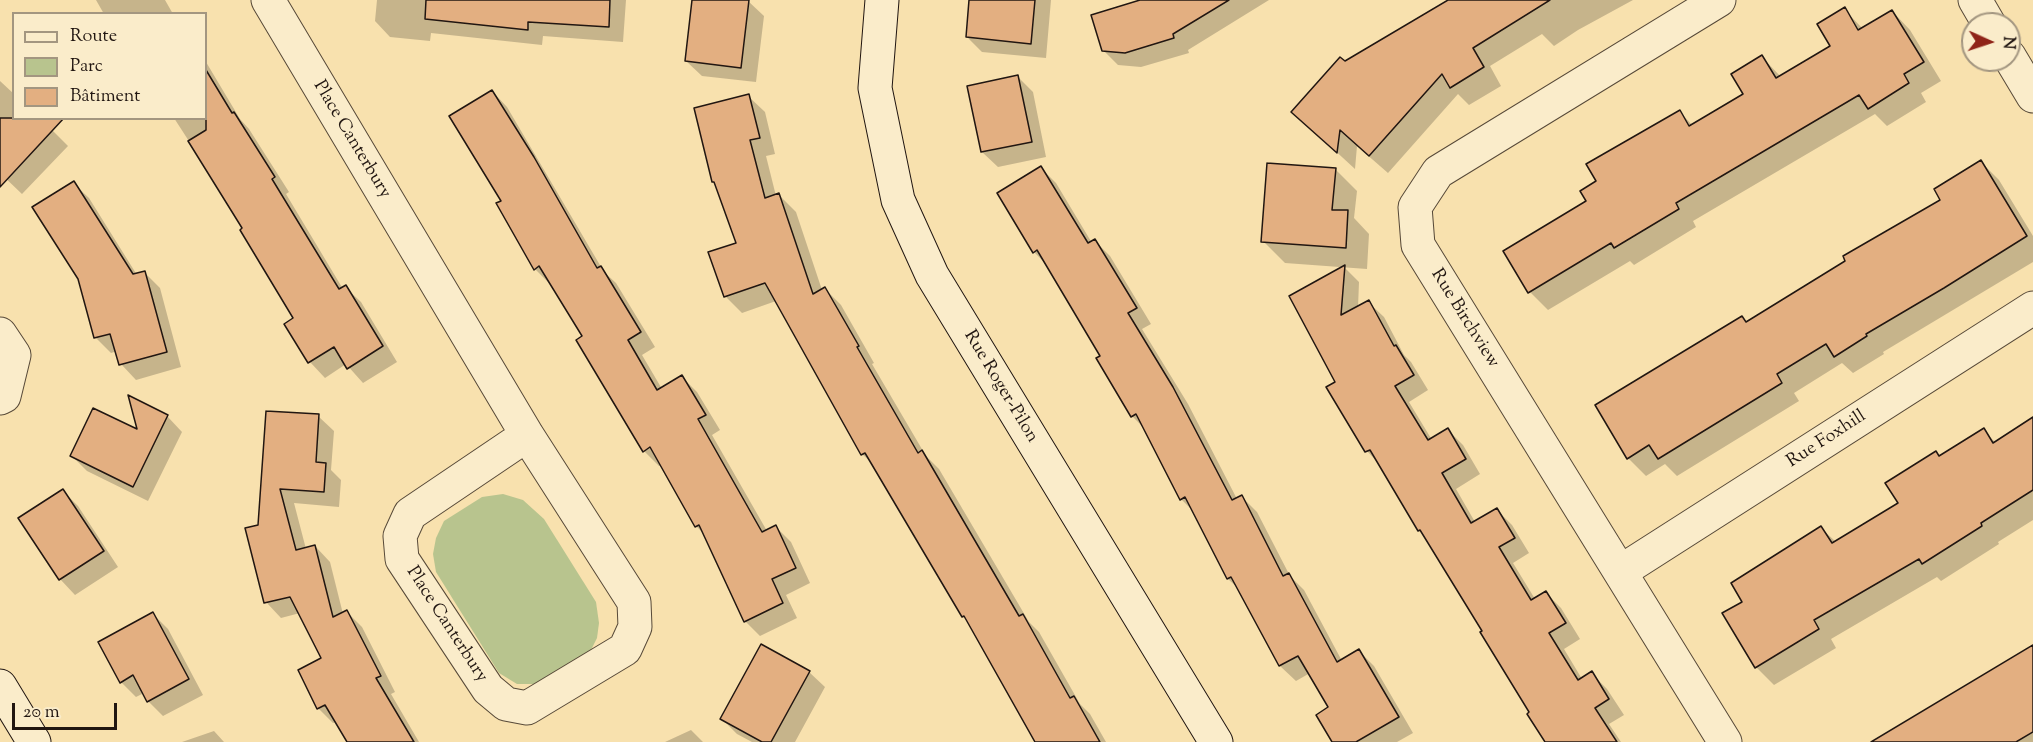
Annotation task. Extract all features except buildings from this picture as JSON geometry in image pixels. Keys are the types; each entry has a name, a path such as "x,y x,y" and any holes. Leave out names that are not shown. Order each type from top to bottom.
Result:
{"street":[{"name":"Place Canterbury","path":"268,0 527,435 634,602 635,627 625,648 528,708 506,704 488,689 402,559 400,536 410,514 527,435"},
{"name":"Rue Roger-Pilon","path":"882,0 875,88 898,200 932,275 1216,742"},
{"name":"Rue Birchview","path":"1719,0 1438,172 1415,207 1418,245 1725,742"},
{"path":"2019,72 2033,96"},
{"name":"Rue Foxhill","path":"1620,572 2033,308"},
{"path":"0,334 14,355 4,396 0,398"},
{"path":"0,686 34,742"}],"green space":[{"path":"503,494 523,500 544,519 596,602 599,623 597,638 590,652 545,682 517,684 499,673 436,572 433,554 436,538 444,521 482,497"}]}
